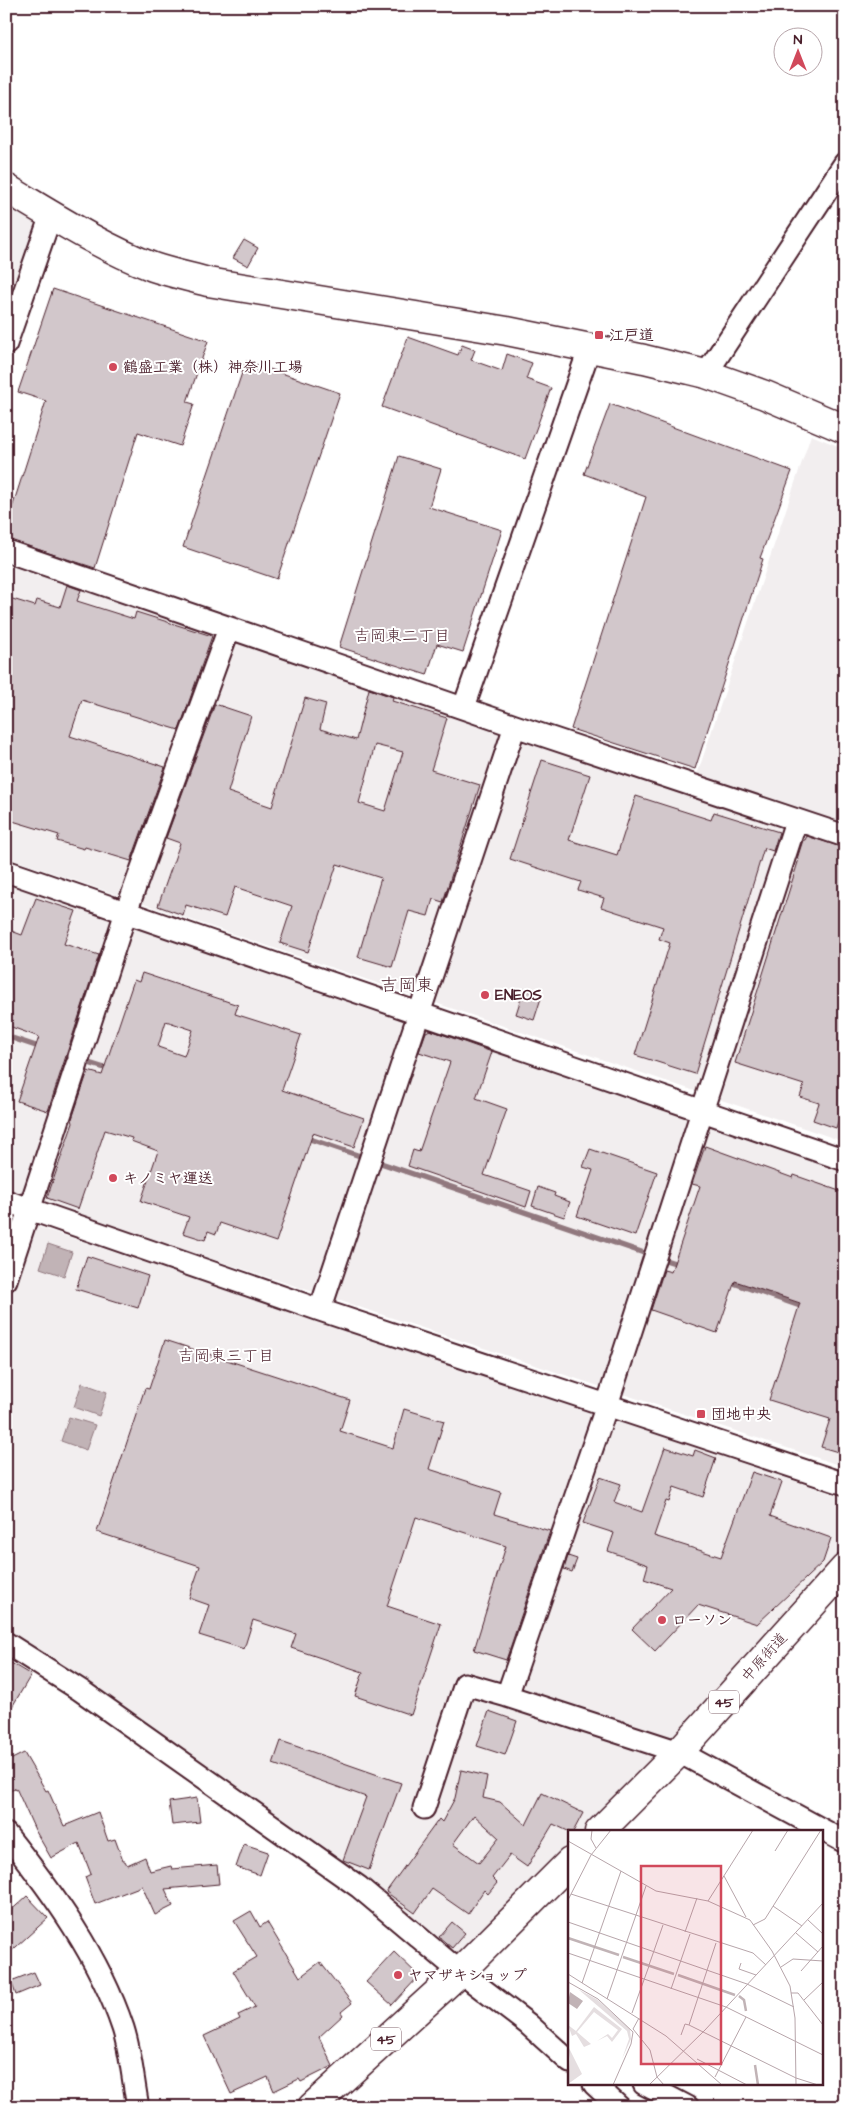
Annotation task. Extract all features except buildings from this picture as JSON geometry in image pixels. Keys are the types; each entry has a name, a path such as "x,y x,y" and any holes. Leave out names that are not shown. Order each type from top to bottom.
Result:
{"street":[{"path":"706,374 845,163"},
{"path":"6,188 51,215 152,266 208,282 507,331 590,347 706,374 766,396 845,429"},
{"path":"6,344 51,215"},
{"path":"464,707 590,347"},
{"path":"6,551 515,726 845,836"},
{"path":"6,1280 126,912 229,628"},
{"path":"320,1310 515,726"},
{"path":"507,1696 607,1405 796,821"},
{"path":"6,871 845,1160"},
{"path":"6,1201 320,1310 845,1484"},
{"name":"中原街道","path":"602,1830 679,1752 845,1568"},
{"path":"6,1643 80,1690 351,1882 460,1972 528,2024 568,2060"},
{"path":"424,1808 465,1684 679,1752 823,1830"},
{"path":"824,1831 845,1842"},
{"path":"6,1834 45,1883 96,1964 123,2029 138,2107"},
{"name":"45","path":"312,2107 460,1972 568,1864"},
{"path":"528,2024 568,2045"},
{"path":"596,2086 619,2107"},
{"path":"648,2086 688,2107"}],"shaded area":[{"path":"6,202 39,221 6,325"},
{"path":"811,435 845,449 845,824 697,775"},
{"path":"6,558 845,840 845,1142 6,857"},
{"path":"6,883 845,1169 845,1467 6,1191"},
{"path":"6,1216 845,1498 845,1547 660,1757 587,1830 568,1830 568,1849 457,1959 6,1639"},
{"path":"48,1244 72,1252 64,1276 40,1268"},
{"path":"82,1383 107,1392 99,1416 74,1407"},
{"path":"69,1417 95,1425 86,1450 61,1441"}],"waterway":[{"path":"6,1036 42,1048"},
{"path":"60,1054 111,1070"},
{"path":"304,1137 366,1158"},
{"path":"375,1161 650,1255"},
{"path":"659,1258 681,1265"},
{"path":"728,1281 806,1308"}],"place":[{"name":"江戸道","path":"599,335"},
{"name":"鶴盛工業（株）神奈川工場","path":"113,367"},
{"name":"ENEOS","path":"485,995"},
{"name":"キノミヤ運送","path":"113,1178"},
{"name":"団地中央","path":"701,1414"},
{"name":"ローソン","path":"662,1620"},
{"name":"ヤマザキショップ","path":"398,1975"}],"district":[{"name":"吉岡東二丁目","path":"402,635"},
{"name":"吉岡東","path":"407,985"},
{"name":"吉岡東三丁目","path":"226,1355"}]}
